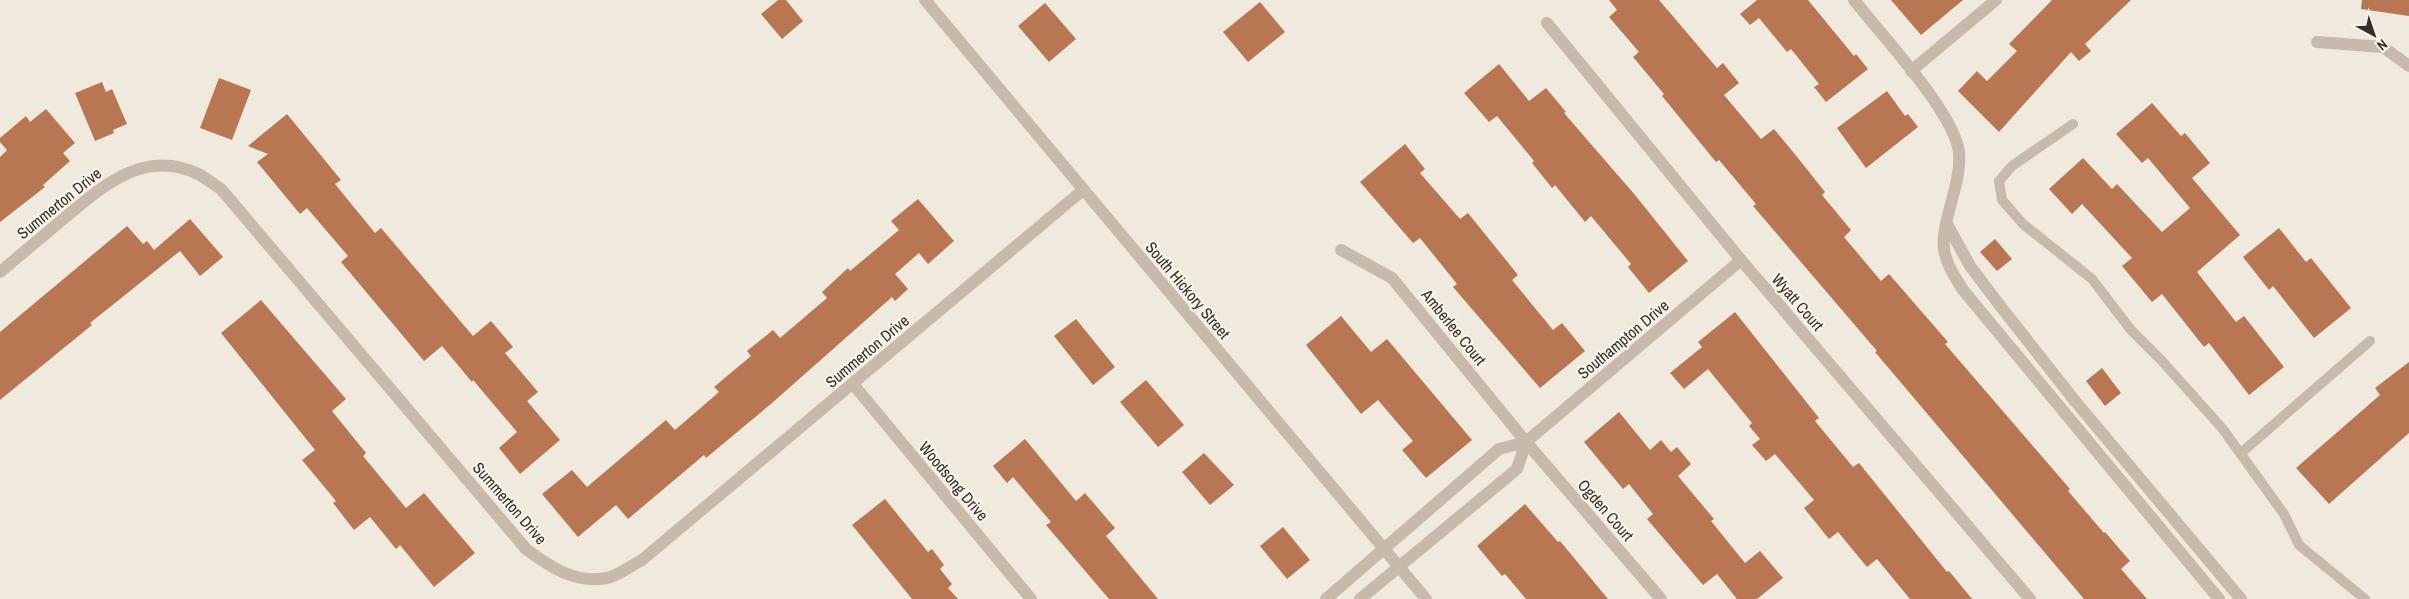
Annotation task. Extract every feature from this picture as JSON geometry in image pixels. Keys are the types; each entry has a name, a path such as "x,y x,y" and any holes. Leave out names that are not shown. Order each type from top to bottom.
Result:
{"street":[{"name":"South Hickory Street","path":"925,0 1426,599"},
{"path":"1854,0 1926,89 1952,130 1959,151 1958,174 1947,224 1944,248 1950,270 1963,290 2219,599"},
{"path":"1911,71 1996,0"},
{"name":"Wyatt Court","path":"1547,23 1741,260 2030,599"},
{"path":"2317,42 2383,47 2409,66"},
{"name":"Summerton Drive","path":"0,272 104,185 127,172 151,167 174,167 198,174 221,189 526,549 552,569 579,578 608,578 642,560 1083,190"},
{"path":"1947,224 1970,266 2001,307 2075,401 2241,599"},
{"name":"Amberlee Court","path":"1341,250 1392,278 1526,442"},
{"name":"Southampton Drive","path":"1326,599 1499,449 1526,442 1741,260"},
{"name":"Woodsong Drive","path":"853,384 1031,599"},
{"path":"1360,599 1400,568 1517,469 1526,442"},
{"name":"Ogden Court","path":"1526,442 1661,599"}],"lane":[{"path":"2073,124 2012,166 1999,181 2002,200 2023,224 2092,279 2131,330 2162,361 2242,453 2284,514 2299,545 2365,599"},
{"path":"2242,453 2370,341"}],"building":[{"path":"778,0 786,0 803,21 782,39 761,14"},
{"path":"1609,0 1659,0 1717,68 1723,63 1739,83 1724,95 1761,139 1774,129 1825,192 1822,195 1851,230 1844,237 1881,281 1889,274 1948,342 1945,344 2070,489 2068,491 2130,561 2121,569 2147,599 2084,599 1753,206 1756,204 1719,160 1716,162 1662,96 1664,94 1633,57 1639,52 1609,17 1617,10"},
{"path":"1757,0 1808,0 1854,56 1856,54 1868,69 1826,102 1814,87 1819,84 1791,49 1787,52 1759,18 1750,25 1740,14"},
{"path":"1891,0 1963,0 1921,35"},
{"path":"2052,0 2131,0 2085,44 2091,51 2079,61 2071,52 1999,132 1958,91 1977,71 1987,81 2017,51 2009,44"},
{"path":"2362,0 2409,0 2409,16 2361,9"},
{"path":"1260,2 1285,32 1248,62 1223,32"},
{"path":"1045,3 1076,39 1049,62 1018,26"},
{"path":"1499,64 1529,101 1546,88 1566,112 1564,113 1635,195 1688,261 1649,293 1628,267 1631,264 1591,216 1585,222 1555,185 1552,188 1532,163 1534,161 1497,116 1489,122 1464,93"},
{"path":"219,78 251,90 232,140 200,128"},
{"path":"102,82 106,92 112,89 127,124 113,130 114,133 95,141 75,93"},
{"path":"1887,91 1905,116 1908,114 1918,127 1866,168 1837,128"},
{"path":"2152,103 2181,136 2185,133 2210,163 2192,178 2240,235 2197,272 2236,322 2244,316 2284,367 2249,395 2209,343 2204,347 2162,294 2152,302 2122,266 2132,258 2082,204 2072,214 2049,189 2083,158 2112,189 2117,184 2162,232 2190,208 2148,158 2142,163 2116,134"},
{"path":"46,109 75,143 63,153 70,161 43,185 45,187 0,222 0,157 7,150 0,142 0,138 26,116 30,122"},
{"path":"287,114 341,180 335,184 375,233 381,228 473,336 491,321 513,347 505,353 538,392 527,401 560,440 520,474 499,448 517,432 442,346 424,361 341,262 348,256 307,208 300,214 257,162 268,154 248,146"},
{"path":"1405,144 1425,169 1420,173 1460,219 1468,213 1518,275 1512,280 1553,330 1562,323 1585,351 1540,388 1453,287 1457,284 1420,238 1413,243 1360,182"},
{"path":"918,199 954,241 928,264 919,253 895,274 908,289 895,301 892,297 772,403 706,458 704,455 628,519 616,505 578,537 542,494 572,470 587,487 666,420 675,430 719,392 714,387 751,356 747,351 773,330 780,338 827,298 822,292 848,268 850,271 899,230 891,221"},
{"path":"190,219 223,257 200,276 180,251 90,323 92,325 0,400 0,332 127,226 143,244 147,241 154,250"},
{"path":"2279,228 2306,262 2311,258 2351,308 2314,338 2273,286 2269,290 2243,257"},
{"path":"1995,239 2012,259 1997,271 1980,252"},
{"path":"261,300 346,399 332,411 366,453 363,456 406,508 424,493 475,553 434,587 400,545 396,549 370,517 354,530 333,503 336,501 302,460 315,450 221,333"},
{"path":"1735,312 1819,418 1815,421 1853,467 1859,463 1947,572 1949,571 1972,599 1910,599 1877,559 1867,567 1838,532 1829,539 1804,508 1814,500 1775,454 1766,461 1752,445 1760,439 1749,426 1752,423 1708,369 1684,389 1670,373 1702,347 1698,342"},
{"path":"1341,316 1371,352 1387,339 1472,440 1426,478 1402,450 1413,441 1378,400 1361,414 1306,345"},
{"path":"1076,319 1115,367 1093,385 1054,336"},
{"path":"2409,362 2409,433 2329,504 2296,468 2380,395 2375,388"},
{"path":"2102,368 2121,393 2105,406 2086,381"},
{"path":"1146,380 1184,425 1158,447 1120,402"},
{"path":"1619,412 1650,450 1661,440 1671,452 1677,447 1691,464 1678,476 1714,519 1711,521 1745,563 1760,551 1783,578 1757,599 1737,599 1717,574 1703,585 1647,519 1653,514 1629,484 1623,489 1584,442"},
{"path":"1025,439 1076,501 1085,493 1115,528 1106,536 1158,599 1109,599 1046,525 1051,522 1013,477 1007,483 993,466"},
{"path":"1204,453 1234,485 1210,505 1182,472"},
{"path":"885,499 928,552 932,549 944,565 940,569 952,584 948,588 958,599 912,599 852,525"},
{"path":"1525,504 1558,542 1560,541 1608,599 1526,599 1505,574 1502,576 1477,546"},
{"path":"1283,527 1310,560 1287,579 1260,546"}]}
